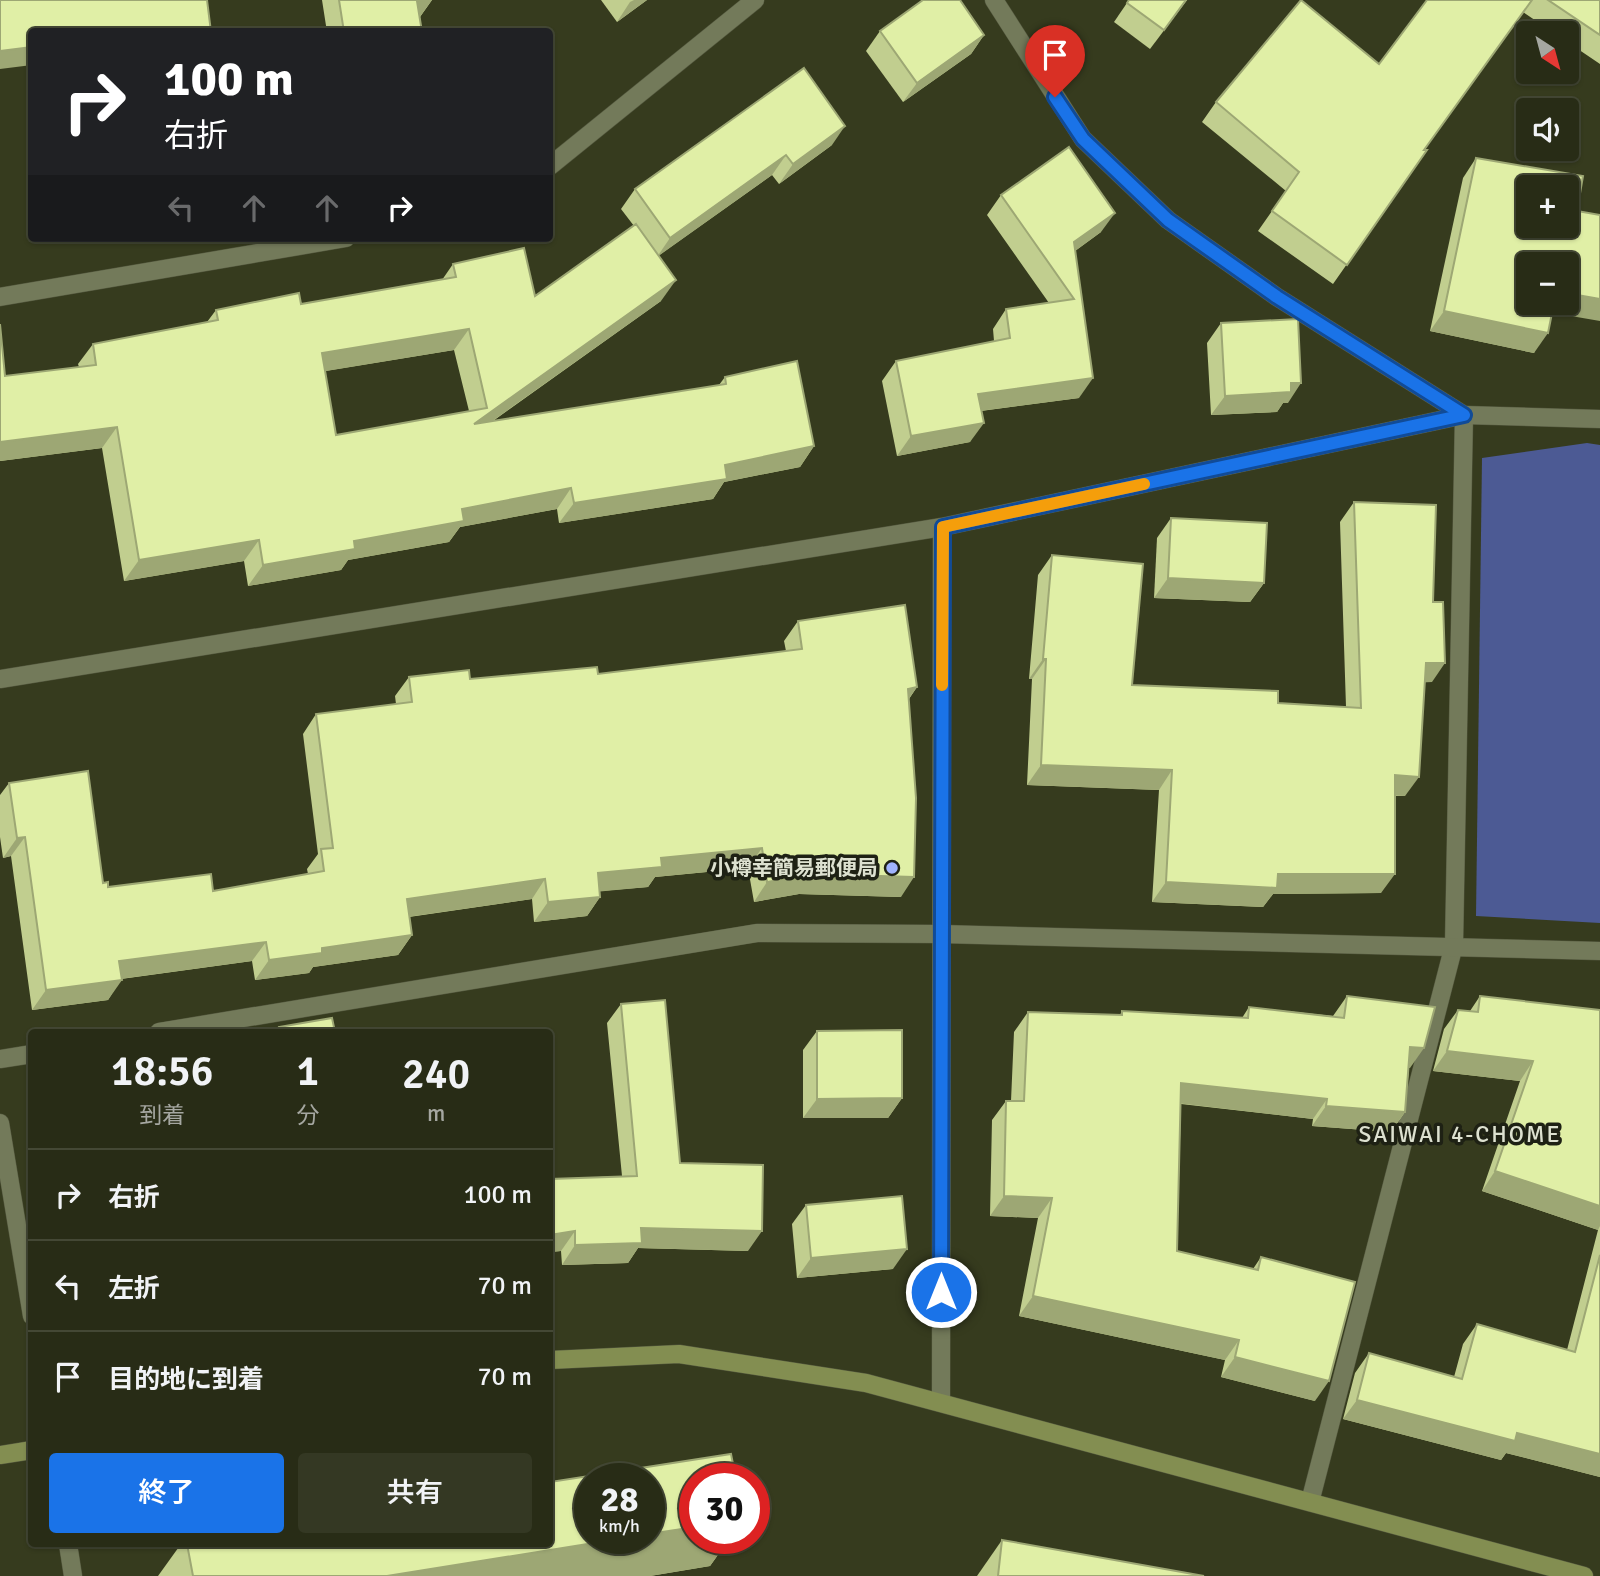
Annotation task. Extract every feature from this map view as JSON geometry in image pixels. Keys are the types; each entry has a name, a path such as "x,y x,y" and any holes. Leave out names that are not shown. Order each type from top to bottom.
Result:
{"street":[{"path":"553,164 755,0"},
{"path":"994,0 1083,139 1168,220 1277,297 1464,415"},
{"path":"0,298 323,242"},
{"path":"1310,1502 1454,945 1464,415"},
{"path":"0,678 943,527 1464,415 1600,419"},
{"path":"941,1402 943,527"},
{"path":"177,1029 757,933 941,934 1454,945 1600,951"},
{"path":"0,1059 28,1055"},
{"path":"0,1123 28,1292"},
{"path":"553,1360 679,1354 866,1383 1584,1576"},
{"path":"0,1455 28,1451"},
{"path":"68,1547 73,1576"}],"shaded area":[{"path":"1587,443 1600,445 1600,923 1476,916 1482,458"}],"building":[{"path":"0,0 207,0 210,28 28,28 28,48 0,51"},
{"path":"339,0 425,0 417,1 421,28 343,28"},
{"path":"923,0 960,0 984,35 917,83 880,31"},
{"path":"1129,0 1186,0 1164,30 1127,3"},
{"path":"1301,0 1379,64 1427,0 1532,0 1424,150 1427,150 1347,265 1272,211 1299,172 1216,102"},
{"path":"1548,0 1600,0 1600,35"},
{"path":"804,68 845,126 793,164 786,155 670,238 635,189"},
{"path":"1069,147 1115,213 1074,242 1093,378 978,394 984,423 911,436 896,361 1010,338 1006,309 1074,299 1001,195"},
{"path":"1476,158 1577,175 1516,175 1516,238 1579,238 1579,211 1600,215 1600,299 1579,295 1579,252 1516,252 1516,315 1552,315 1548,333 1444,311"},
{"path":"1579,175 1583,176 1579,199"},
{"path":"636,224 676,280 474,424 726,384 725,377 797,361 814,446 725,465 727,479 574,503 571,488 462,509 464,521 354,541 355,549 263,565 259,540 139,560 117,427 0,442 0,324 5,376 96,365 93,344 218,320 216,310 299,293 301,304 456,277 453,264 524,248 535,296","holes":["469,329 487,408 336,435 322,353"]},
{"path":"1298,319 1301,383 1291,383 1291,392 1225,396 1221,323"},
{"path":"1354,502 1436,505 1433,602 1443,602 1445,663 1426,663 1419,777 1395,775 1395,874 1278,874 1277,888 1166,882 1172,770 1041,765 1046,659 1043,659 1052,555 1143,564 1132,685 1278,691 1278,703 1361,708"},
{"path":"1171,518 1267,523 1264,583 1168,578"},
{"path":"905,605 917,687 908,689 916,798 914,877 813,874 767,882 762,848 661,858 662,867 598,873 600,897 548,902 545,879 407,899 412,935 322,948 322,953 269,960 266,942 119,961 122,980 46,990 25,837 17,838 9,783 88,771 103,883 108,882 108,887 211,874 213,891 324,871 321,849 333,848 316,714 412,702 409,677 469,670 470,679 597,667 598,674 802,649 798,621"},
{"path":"1347,996 1435,1007 1424,1048 1410,1047 1405,1112 1326,1106 1327,1099 1181,1083 1177,1251 1258,1270 1261,1257 1355,1282 1329,1381 1235,1357 1239,1340 1033,1296 1052,1198 1004,1196 1006,1101 1024,1101 1028,1012 1122,1015 1122,1011 1248,1018 1249,1007 1344,1018"},
{"path":"1480,996 1600,1010 1600,1206 1495,1171 1533,1061 1447,1051 1458,1010 1478,1012"},
{"path":"665,1000 680,1163 763,1165 762,1231 641,1228 642,1243 575,1245 575,1231 553,1235 553,1179 637,1176 621,1004"},
{"path":"332,1018 334,1029 279,1029"},
{"path":"902,1030 902,1098 817,1099 817,1031"},
{"path":"902,1196 907,1249 811,1258 806,1205"},
{"path":"1600,1255 1600,1454 1517,1433 1515,1441 1357,1400 1369,1353 1462,1379 1477,1324 1575,1352"},
{"path":"731,1454 733,1463 679,1463 679,1529 665,1532 665,1464"},
{"path":"574,1478 574,1546 387,1576 193,1576 188,1547 553,1547 553,1482"},
{"path":"1002,1540 1204,1576 998,1576"}],"slow traffic":[{"path":"942,685 943,527 1144,484"}],"place":[{"name":"小樽幸簡易郵便局","path":"892,868"}],"district":[{"name":"SAIWAI 4-CHOME","path":"1460,1134"}],"route":[{"path":"941,1292 943,527 1464,415 1277,297 1168,220 1083,139 1055,97"}]}
